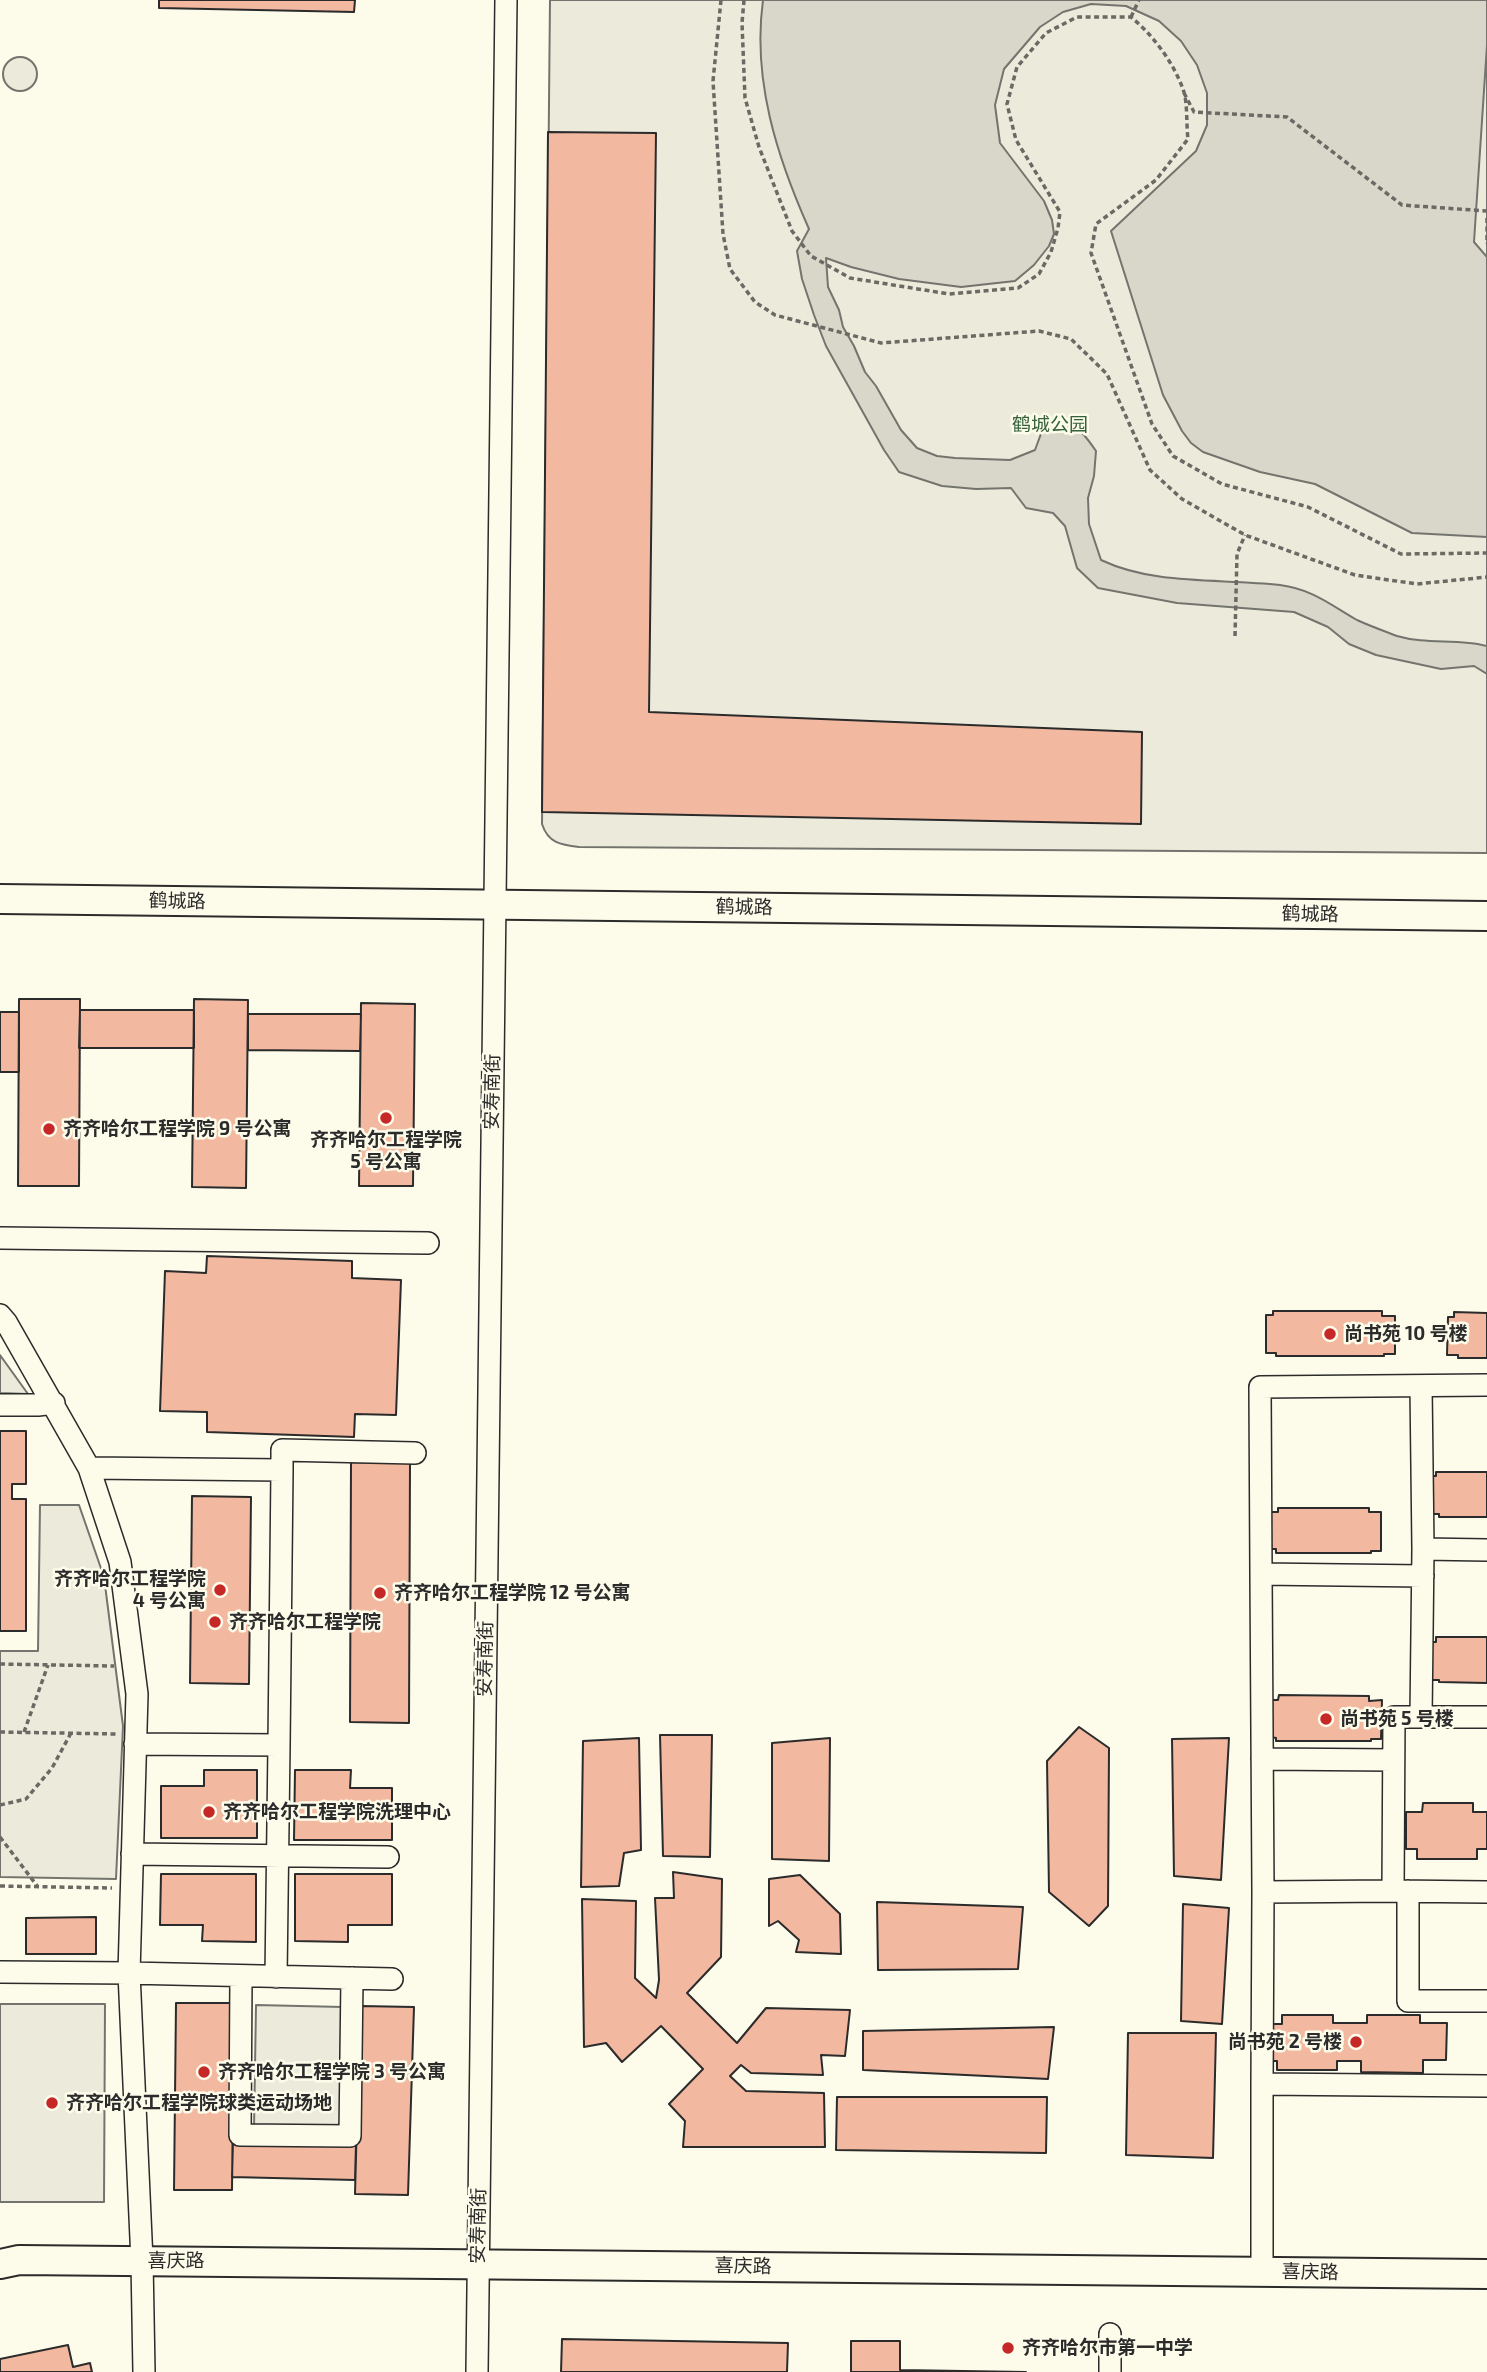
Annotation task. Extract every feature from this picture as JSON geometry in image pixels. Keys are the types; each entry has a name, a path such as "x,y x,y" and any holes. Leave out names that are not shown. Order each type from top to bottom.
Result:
{"main road":[{"name":"鹤城路","path":"0,899 1487,916"},
{"name":"喜庆路","path":"0,2264 19,2260 478,2263 1487,2274"}],"street":[{"name":"安寿南街","path":"477,2372 506,0"},
{"path":"0,1238 428,1243"},
{"path":"0,1315 54,1403 89,1468 120,1562 137,1695 129,1973 142,2261 144,2372"},
{"path":"1262,2272 1260,1387 1487,1385"},
{"path":"1421,1386 1421,1717"},
{"path":"0,1405 54,1403"},
{"path":"276,1977 282,1450 415,1453"},
{"path":"89,1468 282,1470"},
{"path":"1423,1549 1487,1550"},
{"path":"1261,1574 1423,1576"},
{"path":"1487,1717 1394,1717 1394,1760 1408,2001 1487,2001"},
{"path":"136,1739 279,1745"},
{"path":"1262,1759 1394,1760"},
{"path":"132,1854 388,1857"},
{"path":"1263,1892 1487,1892"},
{"path":"0,1972 392,1979"},
{"path":"241,1976 240,2135 350,2136 352,1978"},
{"path":"1262,2084 1487,2086"},
{"path":"1110,2334 1110,2372"}],"path":[{"path":"721,0 713,80 723,234 730,269 755,302 775,315 881,343 1039,331 1071,339 1107,374 1150,470 1182,499 1245,535 1355,575 1417,584 1487,577"},
{"path":"744,0 741,23 745,98 759,147 792,231 811,256 850,278 949,294 1018,288 1039,274 1051,252 1060,212 1016,140 1007,104 1017,67 1046,33 1077,17 1131,17 1147,30 1167,59 1194,112 1287,117 1402,205 1487,211"},
{"path":"1131,17 1139,0"},
{"path":"1183,91 1188,139 1156,180 1096,224 1091,253 1152,424 1172,456 1222,484 1308,507 1401,554 1487,553"},
{"path":"1487,218 1487,244"},
{"path":"1235,636 1237,554 1245,535"},
{"path":"0,1664 133,1666"},
{"path":"23,1732 48,1665"},
{"path":"0,1732 71,1733 136,1739"},
{"path":"0,1805 26,1799 52,1768 71,1733"},
{"path":"0,1837 38,1887"},
{"path":"0,1886 131,1888"}],"green space":[{"name":"鹤城公园","path":"550,0 1487,0 1487,853 579,847 561,844 552,839 542,824"},
{"path":"20,57 32,62 37,74 32,86 20,91 8,86 3,74 8,62"},
{"path":"0,1355 28,1394 0,1393"},
{"path":"40,1505 79,1505 104,1577 123,1726 116,1879 0,1877 0,1651 38,1651"},
{"name":"齐齐哈尔工程学院球类运动场地","path":"0,2004 105,2004 104,2202 0,2202"},
{"path":"256,2005 343,2007 341,2131 254,2129"}],"shaded area":[{"path":"763,0 1487,0 1487,45 1474,242 1487,257 1487,537 1412,533 1315,484 1260,472 1203,452 1191,443 1182,431 1163,395 1111,231 1196,151 1207,125 1207,93 1197,65 1181,41 1159,21 1126,6 1091,4 1063,12 1040,27 1004,69 995,105 1000,143 1044,201 1052,220 1054,234 1049,246 1034,265 1015,281 961,287 899,279 826,258 828,287 839,310 843,327 865,372 901,430 917,448 937,456 1010,460 1035,450 1042,431 1061,426 1074,428 1084,435 1096,451 1094,476 1088,498 1089,524 1101,560 1144,574 1189,580 1280,585 1302,590 1357,620 1397,636 1487,646 1487,674 1474,666 1441,669 1376,655 1349,644 1328,627 1294,612 1177,603 1098,588 1077,568 1065,526 1053,513 1026,508 1011,488 942,486 899,472 826,346 802,279 797,251 809,229 777,146 764,89 761,59"}],"building":[{"path":"159,0 355,0 354,12 159,8"},
{"path":"548,132 656,133 649,712 1142,732 1141,824 542,812"},
{"name":"齐齐哈尔工程学院 9 号公寓","path":"19,999 80,999 79,1186 18,1186"},
{"path":"194,999 248,1000 246,1188 192,1187"},
{"name":"齐齐哈尔工程学院 5 号公寓","path":"361,1003 415,1004 413,1186 359,1186"},
{"path":"80,1010 194,1010 194,1048 79,1048"},
{"path":"0,1012 19,1012 19,1072 0,1072"},
{"path":"248,1014 361,1014 360,1051 248,1050"},
{"path":"207,1256 352,1261 352,1278 401,1280 396,1415 355,1414 354,1437 207,1432 207,1412 160,1411 165,1271 206,1273"},
{"name":"尚书苑 10 号楼","path":"1273,1311 1382,1311 1382,1316 1395,1316 1395,1354 1276,1356 1276,1353 1266,1353 1266,1315 1273,1315"},
{"path":"1454,1312 1487,1313 1487,1358 1458,1358 1458,1355 1447,1355 1448,1317 1454,1317"},
{"path":"0,1431 26,1431 26,1484 12,1484 12,1499 26,1499 26,1631 0,1631"},
{"name":"齐齐哈尔工程学院 12 号公寓","path":"351,1462 410,1463 409,1723 350,1722"},
{"path":"1436,1472 1487,1472 1487,1517 1439,1517 1439,1514 1429,1514 1429,1476 1436,1476"},
{"name":"齐齐哈尔工程学院 4 号公寓","path":"192,1496 251,1497 249,1684 190,1683"},
{"path":"1278,1508 1369,1508 1369,1512 1381,1512 1381,1551 1276,1553 1276,1549 1271,1549 1271,1512 1278,1512"},
{"path":"1436,1637 1487,1637 1487,1683 1429,1680 1429,1642 1436,1642"},
{"name":"尚书苑 5 号楼","path":"1279,1695 1369,1696 1369,1701 1382,1700 1381,1739 1276,1741 1276,1738 1271,1737 1271,1700 1278,1700"},
{"path":"1079,1727 1109,1748 1108,1906 1089,1926 1049,1892 1047,1761"},
{"path":"660,1735 712,1735 710,1857 663,1856"},
{"path":"639,1738 641,1850 624,1853 619,1886 581,1887 583,1741"},
{"path":"830,1738 829,1861 772,1859 772,1743"},
{"path":"1229,1738 1221,1880 1174,1876 1172,1739"},
{"name":"齐齐哈尔工程学院洗理中心","path":"204,1770 257,1770 257,1838 161,1838 161,1786 204,1786"},
{"path":"295,1770 351,1770 350,1788 392,1788 392,1840 294,1840"},
{"path":"1423,1803 1473,1803 1473,1812 1487,1812 1487,1849 1477,1849 1477,1859 1417,1859 1417,1849 1406,1849 1406,1812 1422,1812"},
{"path":"673,1872 722,1879 721,1957 687,1993 737,2043 766,2008 850,2010 845,2056 821,2055 823,2075 751,2073 741,2065 730,2076 746,2091 824,2093 825,2147 683,2147 685,2121 669,2104 703,2069 661,2026 622,2062 606,2043 584,2047 582,1899 636,1901 635,1978 656,1998 659,1980 655,1898 674,1898"},
{"path":"161,1874 256,1874 256,1942 202,1941 203,1925 160,1925"},
{"path":"295,1874 392,1874 392,1925 348,1925 348,1942 295,1941"},
{"path":"800,1875 840,1914 841,1954 796,1952 799,1940 778,1921 769,1926 769,1879"},
{"path":"877,1902 1023,1907 1018,1969 878,1970"},
{"path":"1183,1904 1229,1908 1222,2024 1181,2021"},
{"path":"96,1917 96,1954 26,1954 26,1918"},
{"name":"齐齐哈尔工程学院 3 号公寓","path":"176,2003 234,2003 232,2190 174,2190"},
{"path":"360,2006 414,2007 408,2195 355,2194"},
{"name":"尚书苑 2 号楼","path":"1282,2015 1333,2015 1333,2023 1367,2023 1367,2015 1420,2015 1420,2023 1447,2023 1446,2060 1423,2060 1423,2073 1361,2072 1361,2061 1337,2061 1337,2070 1277,2070 1277,2061 1266,2061 1266,2024 1282,2024"},
{"path":"1054,2027 1048,2079 863,2070 863,2031"},
{"path":"1128,2033 1216,2033 1213,2158 1126,2155"},
{"path":"837,2097 1047,2097 1046,2153 836,2150"},
{"path":"233,2141 356,2143 355,2180 232,2177"},
{"path":"562,2339 788,2343 787,2372 561,2372"},
{"path":"851,2341 900,2341 900,2370 1026,2372 851,2372"},
{"path":"68,2345 73,2367 90,2363 92,2372 0,2372 0,2359"}],"place":[{"name":"齐齐哈尔工程学院 5 号公寓","path":"386,1118"},
{"name":"齐齐哈尔工程学院 9 号公寓","path":"49,1129"},
{"name":"尚书苑 10 号楼","path":"1330,1334"},
{"name":"齐齐哈尔工程学院 4 号公寓","path":"220,1590"},
{"name":"齐齐哈尔工程学院 12 号公寓","path":"380,1593"},
{"name":"齐齐哈尔工程学院","path":"215,1622"},
{"name":"尚书苑 5 号楼","path":"1326,1719"},
{"name":"齐齐哈尔工程学院洗理中心","path":"209,1812"},
{"name":"尚书苑 2 号楼","path":"1356,2042"},
{"name":"齐齐哈尔工程学院 3 号公寓","path":"204,2072"},
{"name":"齐齐哈尔工程学院球类运动场地","path":"52,2103"},
{"name":"齐齐哈尔市第一中学","path":"1008,2348"}]}
